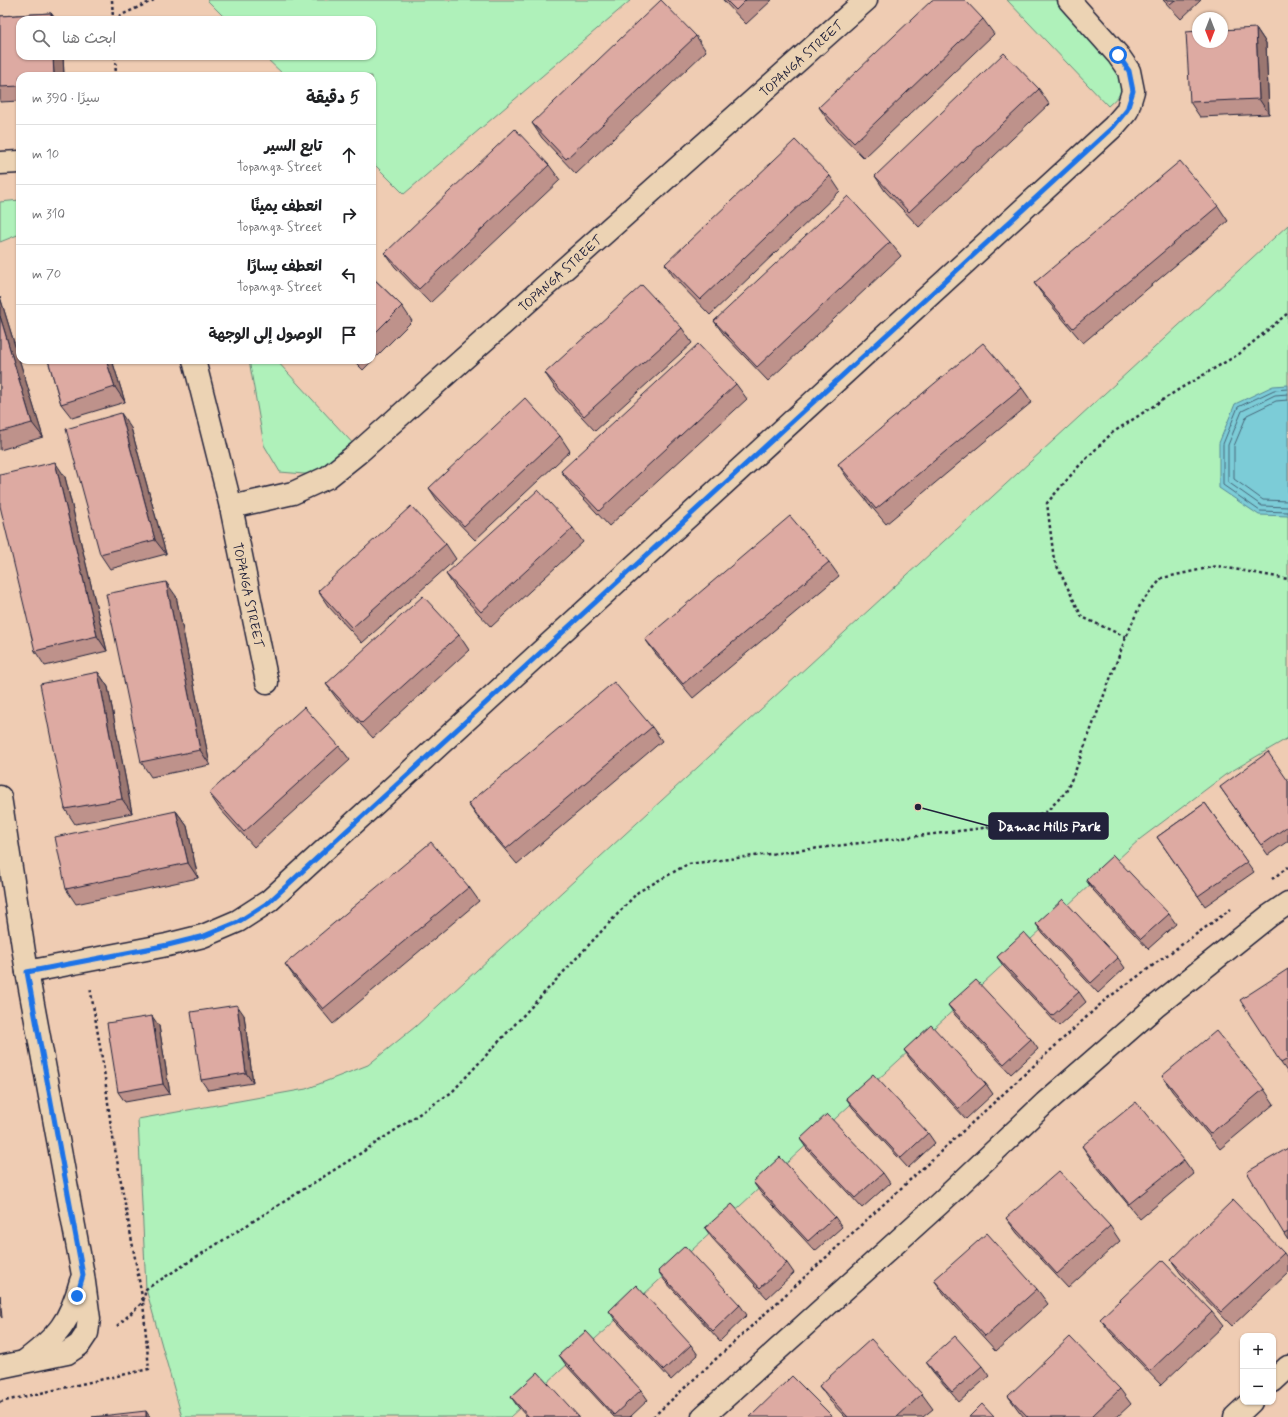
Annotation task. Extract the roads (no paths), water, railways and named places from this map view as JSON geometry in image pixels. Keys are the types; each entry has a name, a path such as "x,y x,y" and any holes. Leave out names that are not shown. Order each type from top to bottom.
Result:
{"street":[{"name":"TOPANGA STREET","path":"231,507 293,493 328,477 358,453 866,0"},
{"path":"27,972 168,945 204,936 238,922 269,902 1114,126 1127,110 1133,91 1129,71 1118,55 1069,0"},
{"path":"0,163 16,162"},
{"name":"TOPANGA STREET","path":"195,364 231,507 268,682"},
{"path":"0,797 27,972 83,1275 72,1310 65,1324 53,1338 22,1363 0,1367"},
{"path":"703,1417 940,1203 1051,1098 1155,1007 1263,921 1288,903"},
{"path":"1276,1378 1288,1367"},
{"path":"1235,1417 1248,1405"}],"water":[{"path":"1288,385 1288,516 1259,515 1219,488 1219,443 1235,404 1273,386"}],"place":[{"name":"Damac Hills Park","path":"918,807"}]}
